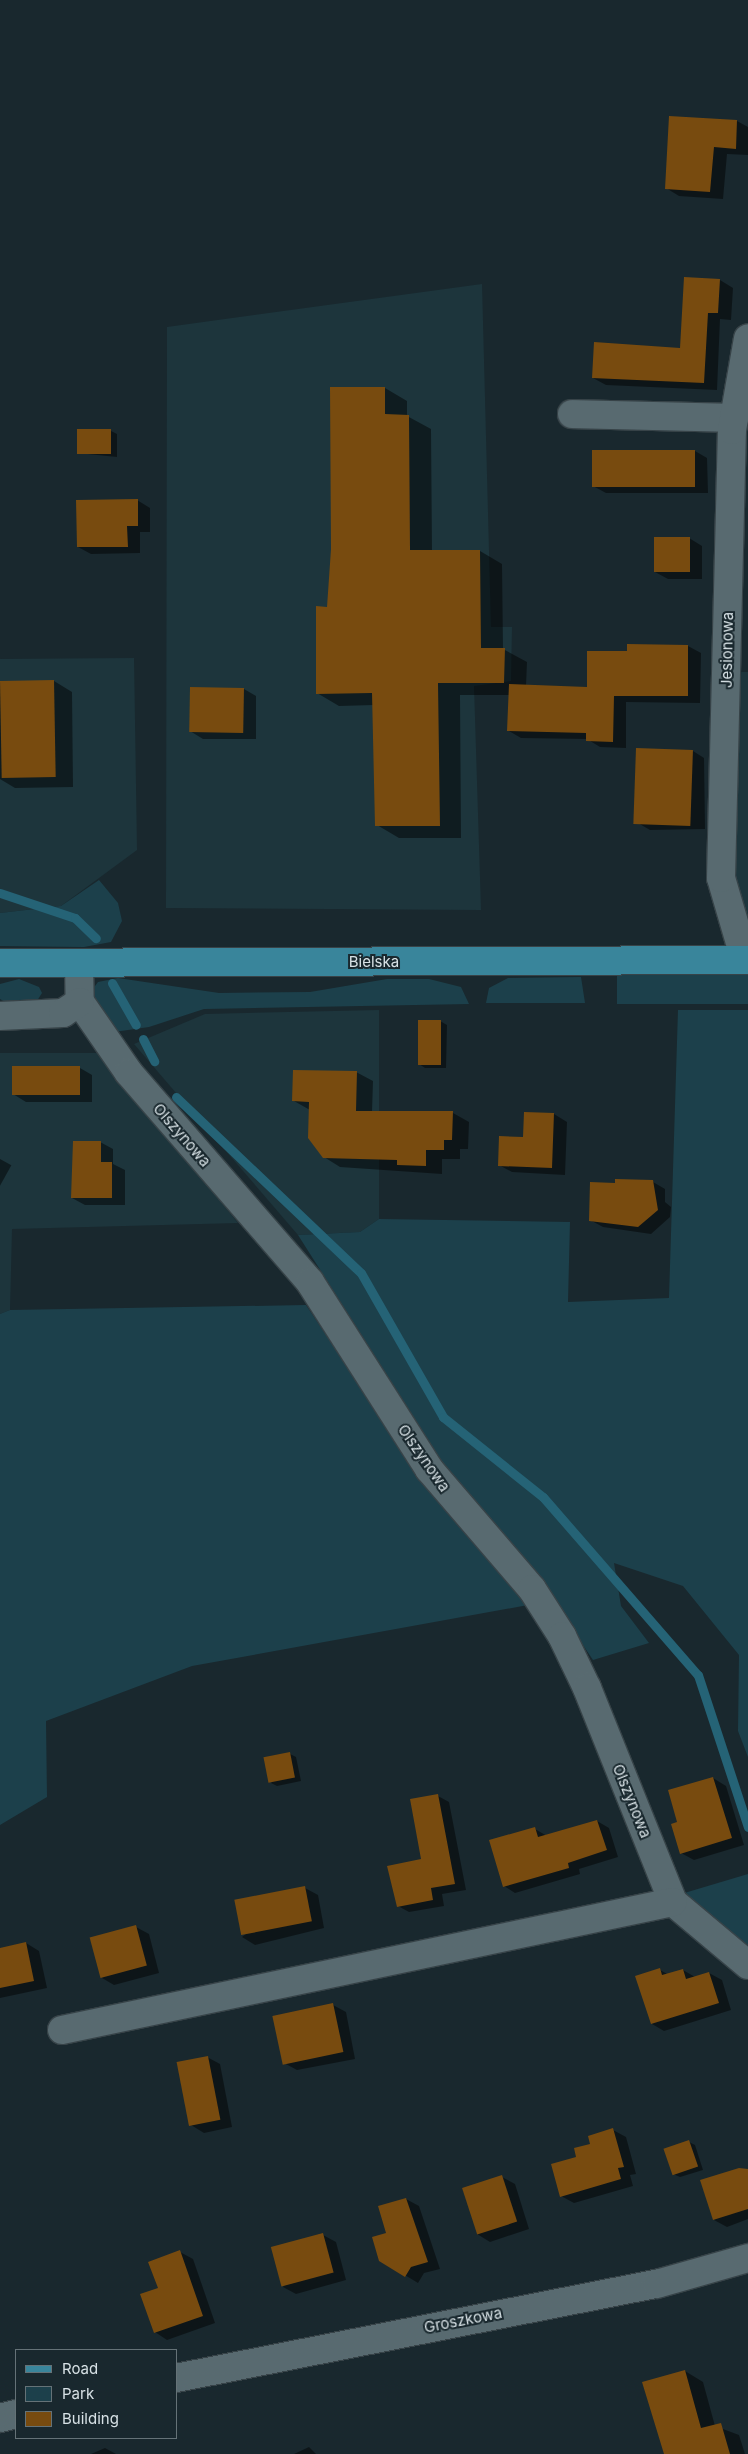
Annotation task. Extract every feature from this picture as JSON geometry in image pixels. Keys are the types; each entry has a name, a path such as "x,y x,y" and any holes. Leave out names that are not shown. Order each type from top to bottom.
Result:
{"main road":[{"name":"Bielska","path":"0,963 746,960"}],"street":[{"name":"Jesionowa","path":"746,960 721,878 739,563 738,435 748,338"},
{"path":"572,414 738,435"},
{"path":"0,1016 38,1017 63,1013 80,1002 79,963"},
{"name":"Olszynowa","path":"80,1002 128,1073 310,1282 429,1469 532,1589 562,1636 587,1688 673,1902 748,1965"},
{"path":"62,2030 673,1902"},
{"name":"Groszkowa","path":"178,2378 656,2284 748,2258"},
{"path":"0,2418 15,2414"}],"shaded area":[{"path":"482,284 491,627 512,627 511,681 474,686 481,910 166,908 167,327"},
{"path":"134,658 137,850 61,906 0,913 0,659"},
{"path":"734,672 748,672 748,928 730,879"},
{"path":"379,1010 379,1219 360,1232 298,1235 134,1044 205,1014"},
{"path":"0,1053 99,1053 238,1223 12,1229 10,1310 0,1314"}],"green space":[{"path":"99,880 118,903 122,921 111,942 84,947 0,946 0,913 61,906"},
{"path":"617,975 748,975 748,1004 617,1004"},
{"path":"581,977 585,1003 486,1003 489,988 508,978"},
{"path":"118,978 219,993 310,992 387,979 429,979 461,987 469,1004 204,1009 149,1027 114,1032 89,994 98,982"},
{"path":"19,979 39,987 42,993 35,1004 14,1007 0,999 0,984"},
{"path":"678,1010 748,1010 748,1757 738,1731 739,1655 683,1586 614,1563 621,1606 649,1643 593,1660 541,1583 443,1463 298,1235 360,1232 379,1219 570,1222 568,1302 669,1298"},
{"path":"306,1305 422,1478 528,1605 192,1666 46,1721 47,1797 0,1825 0,1314 10,1310"},
{"path":"748,1874 748,1945 681,1894"}],"building":[{"path":"669,116 737,120 736,149 714,147 710,192 665,189"},
{"path":"684,277 720,279 718,313 708,313 704,383 592,378 594,342 680,348"},
{"path":"330,387 385,387 385,414 409,415 410,550 480,550 481,648 505,648 504,683 438,683 440,826 375,826 372,693 316,694 316,606 327,607 331,549"},
{"path":"77,429 111,429 111,454 77,454"},
{"path":"592,450 695,450 695,487 592,487"},
{"path":"138,499 138,526 127,526 128,547 77,547 76,500"},
{"path":"654,537 690,537 690,572 654,572"},
{"path":"627,644 688,645 688,696 614,696 613,742 586,741 586,733 507,731 509,684 587,687 587,651 627,651"},
{"path":"54,680 56,777 2,778 0,681"},
{"path":"190,687 244,688 243,733 189,732"},
{"path":"636,748 693,750 690,826 633,824"},
{"path":"418,1020 441,1020 441,1065 418,1065"},
{"path":"12,1066 80,1066 80,1095 12,1095"},
{"path":"293,1070 357,1071 356,1111 453,1111 452,1140 444,1140 444,1150 426,1150 426,1166 397,1165 397,1160 323,1158 308,1138 309,1102 292,1101"},
{"path":"524,1112 554,1113 552,1168 498,1166 499,1136 523,1137"},
{"path":"73,1141 101,1141 101,1162 112,1162 112,1198 71,1198"},
{"path":"615,1179 653,1180 658,1210 638,1227 589,1221 590,1182 615,1183"},
{"path":"290,1752 295,1778 268,1783 263,1757"},
{"path":"713,1777 732,1838 680,1854 671,1824 677,1822 668,1790"},
{"path":"438,1794 455,1884 431,1888 433,1900 397,1907 387,1866 421,1859 410,1799"},
{"path":"597,1820 607,1850 568,1863 569,1868 503,1887 489,1840 535,1827 538,1837"},
{"path":"305,1886 312,1921 241,1935 234,1900"},
{"path":"136,1925 147,1966 101,1978 90,1937"},
{"path":"26,1942 34,1981 0,1988 0,1948"},
{"path":"660,1968 662,1975 683,1969 686,1979 709,1972 719,2003 651,2024 635,1976"},
{"path":"333,2003 343,2052 283,2065 272,2016"},
{"path":"208,2056 220,2120 189,2126 177,2062"},
{"path":"613,2128 624,2167 618,2168 621,2179 560,2197 551,2164 576,2157 574,2148 590,2144 588,2136"},
{"path":"689,2140 698,2166 673,2175 663,2149"},
{"path":"739,2168 748,2169 748,2209 713,2220 700,2180"},
{"path":"502,2175 517,2222 477,2235 462,2188"},
{"path":"406,2198 428,2262 411,2267 405,2277 379,2261 372,2237 386,2233 378,2206"},
{"path":"323,2233 334,2273 281,2287 271,2247"},
{"path":"180,2250 203,2316 154,2333 140,2294 158,2288 148,2262"},
{"path":"685,2370 701,2428 721,2423 730,2454 664,2454 642,2382"}],"waterway":[{"path":"0,893 75,918 96,938"},
{"path":"112,983 136,1025"},
{"path":"143,1039 154,1061"},
{"path":"176,1097 361,1273 443,1417 543,1497 698,1675 748,1827"}]}
